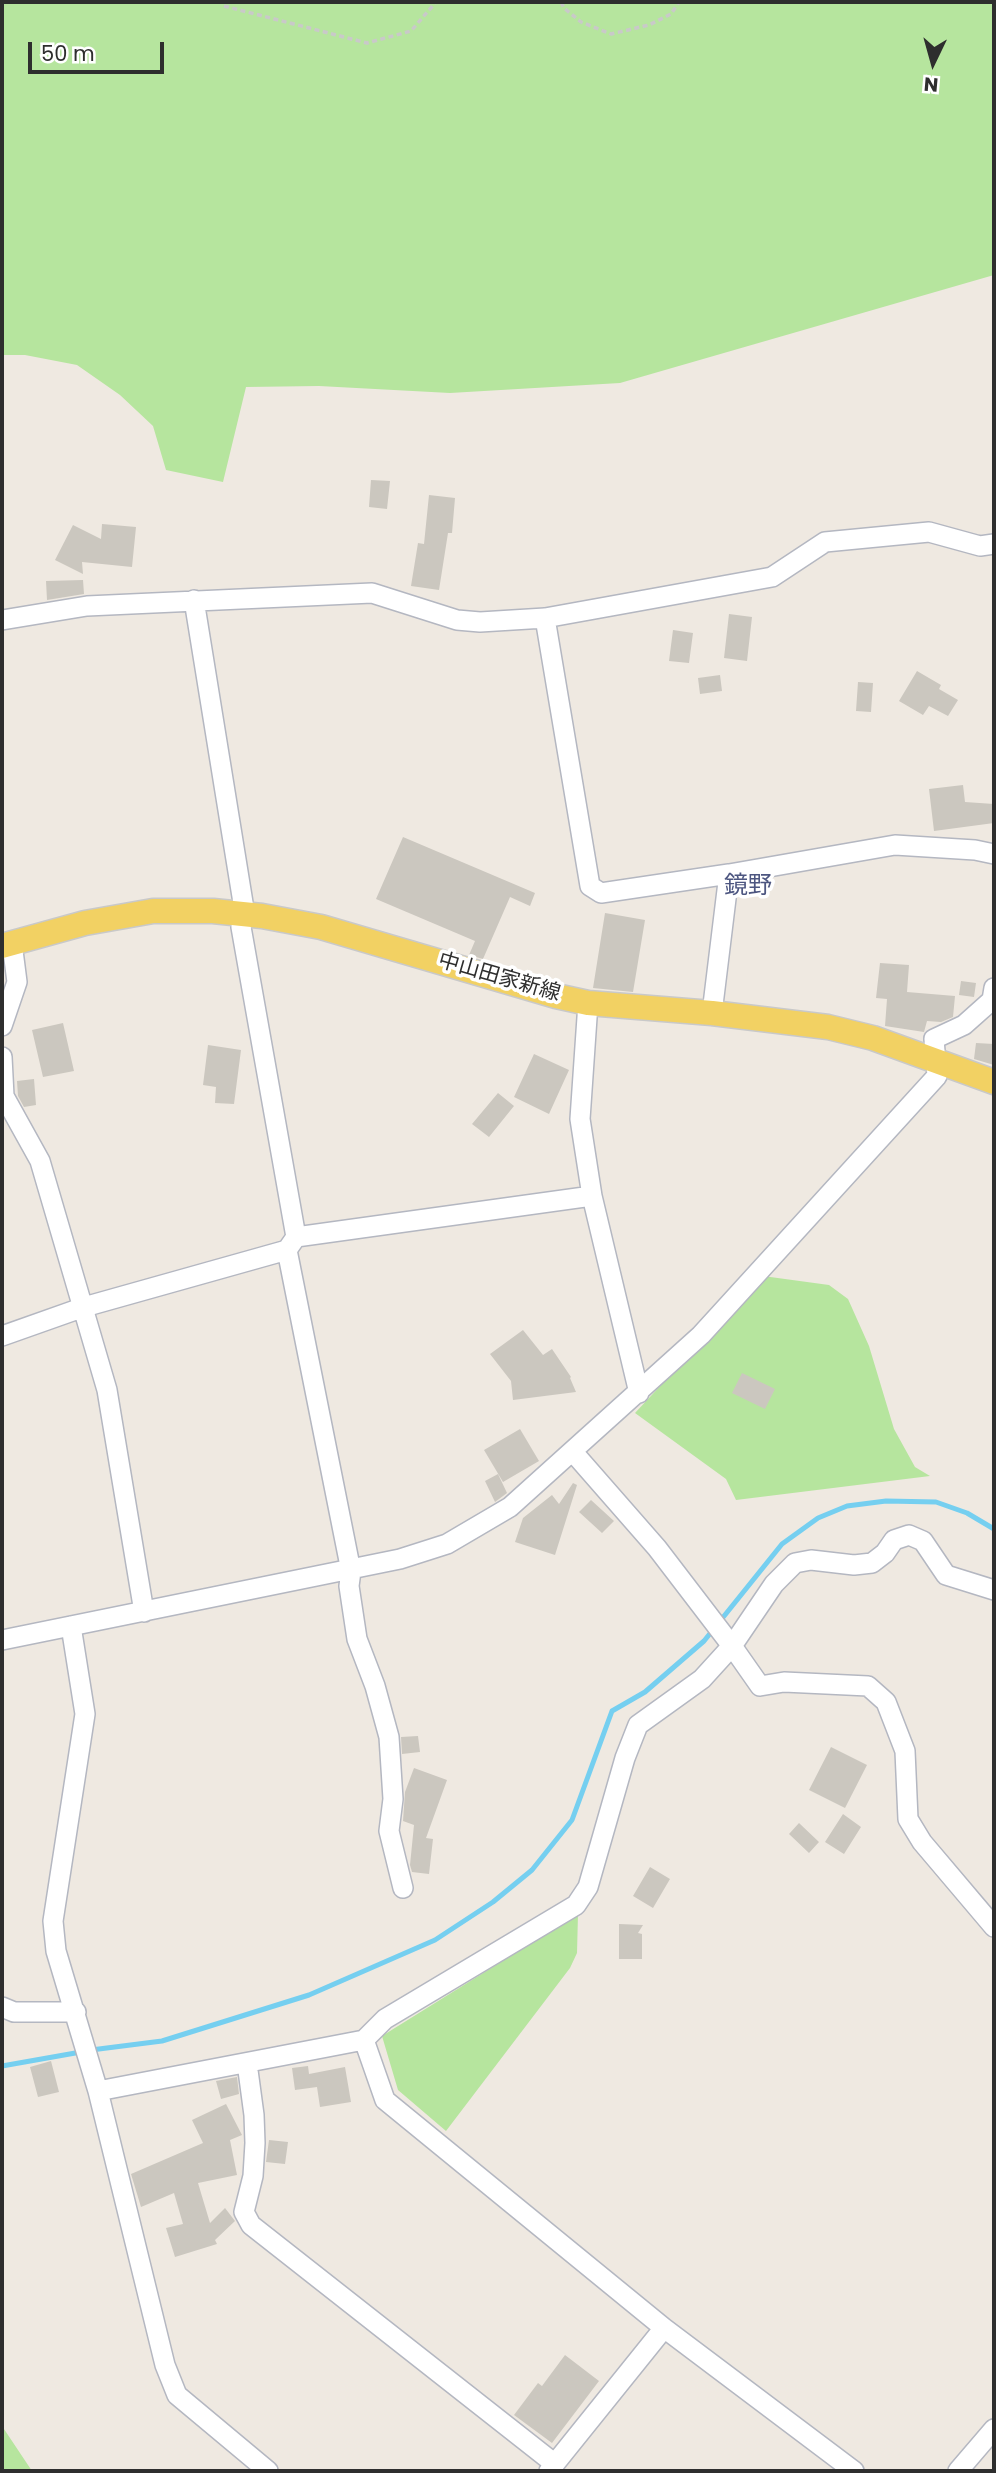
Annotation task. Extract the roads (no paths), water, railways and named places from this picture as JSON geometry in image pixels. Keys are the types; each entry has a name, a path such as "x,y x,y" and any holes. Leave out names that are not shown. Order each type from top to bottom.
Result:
{"main road":[{"name":"中山田家新線","path":"7,944 85,923 153,911 213,911 245,915 321,927 587,1003 712,1013 828,1027 873,1038 994,1082"}],"street":[{"path":"2,620 87,606 372,593 457,620 480,622 545,618 772,577 825,542 929,532 980,546 994,544"},
{"path":"194,600 245,915 241,927 292,1243 351,1571 349,1586 358,1639 375,1686 388,1737 393,1799 389,1831 403,1888"},
{"path":"545,618 590,886 601,893 895,845 975,850 994,854"},
{"path":"712,1013 729,874"},
{"path":"2,1026 17,982 7,944"},
{"path":"2,1640 400,1559 447,1544 510,1507 701,1335 937,1076 933,1040 964,1025 992,1000 994,988"},
{"path":"587,1003 580,1118 592,1196 639,1393"},
{"path":"2,1057 4,1096 40,1161 107,1390 144,1612"},
{"path":"2,1336 84,1307 292,1243 592,1196"},
{"path":"573,1452 657,1548 760,1686 784,1682 868,1686 886,1702 905,1751 908,1819 922,1842 994,1927"},
{"path":"98,2091 364,2040 385,2019 576,1905 588,1888 625,1758 638,1726 702,1679 732,1646 774,1584 795,1563 811,1560 854,1565 872,1563 885,1553 894,1540 909,1535 922,1541 946,1576 994,1590"},
{"path":"71,1626 85,1714 53,1921 56,1951 98,2091 165,2365 177,2395 268,2471"},
{"path":"2,2007 13,2012 76,2012"},
{"path":"364,2040 385,2100 664,2328 854,2471"},
{"path":"247,2063 255,2143 253,2176 244,2212 251,2225 552,2468 664,2328"},
{"path":"958,2471 994,2429"}],"waterway":[{"path":"91,2050 162,2041 309,1995 435,1940 493,1902 532,1870 572,1820 612,1711 645,1692 704,1641 782,1544 818,1518 847,1506 886,1501 936,1502 967,1513 994,1529"},
{"path":"2,2066 81,2052"}],"district":[{"name":"鏡野","path":"748,887"}]}
